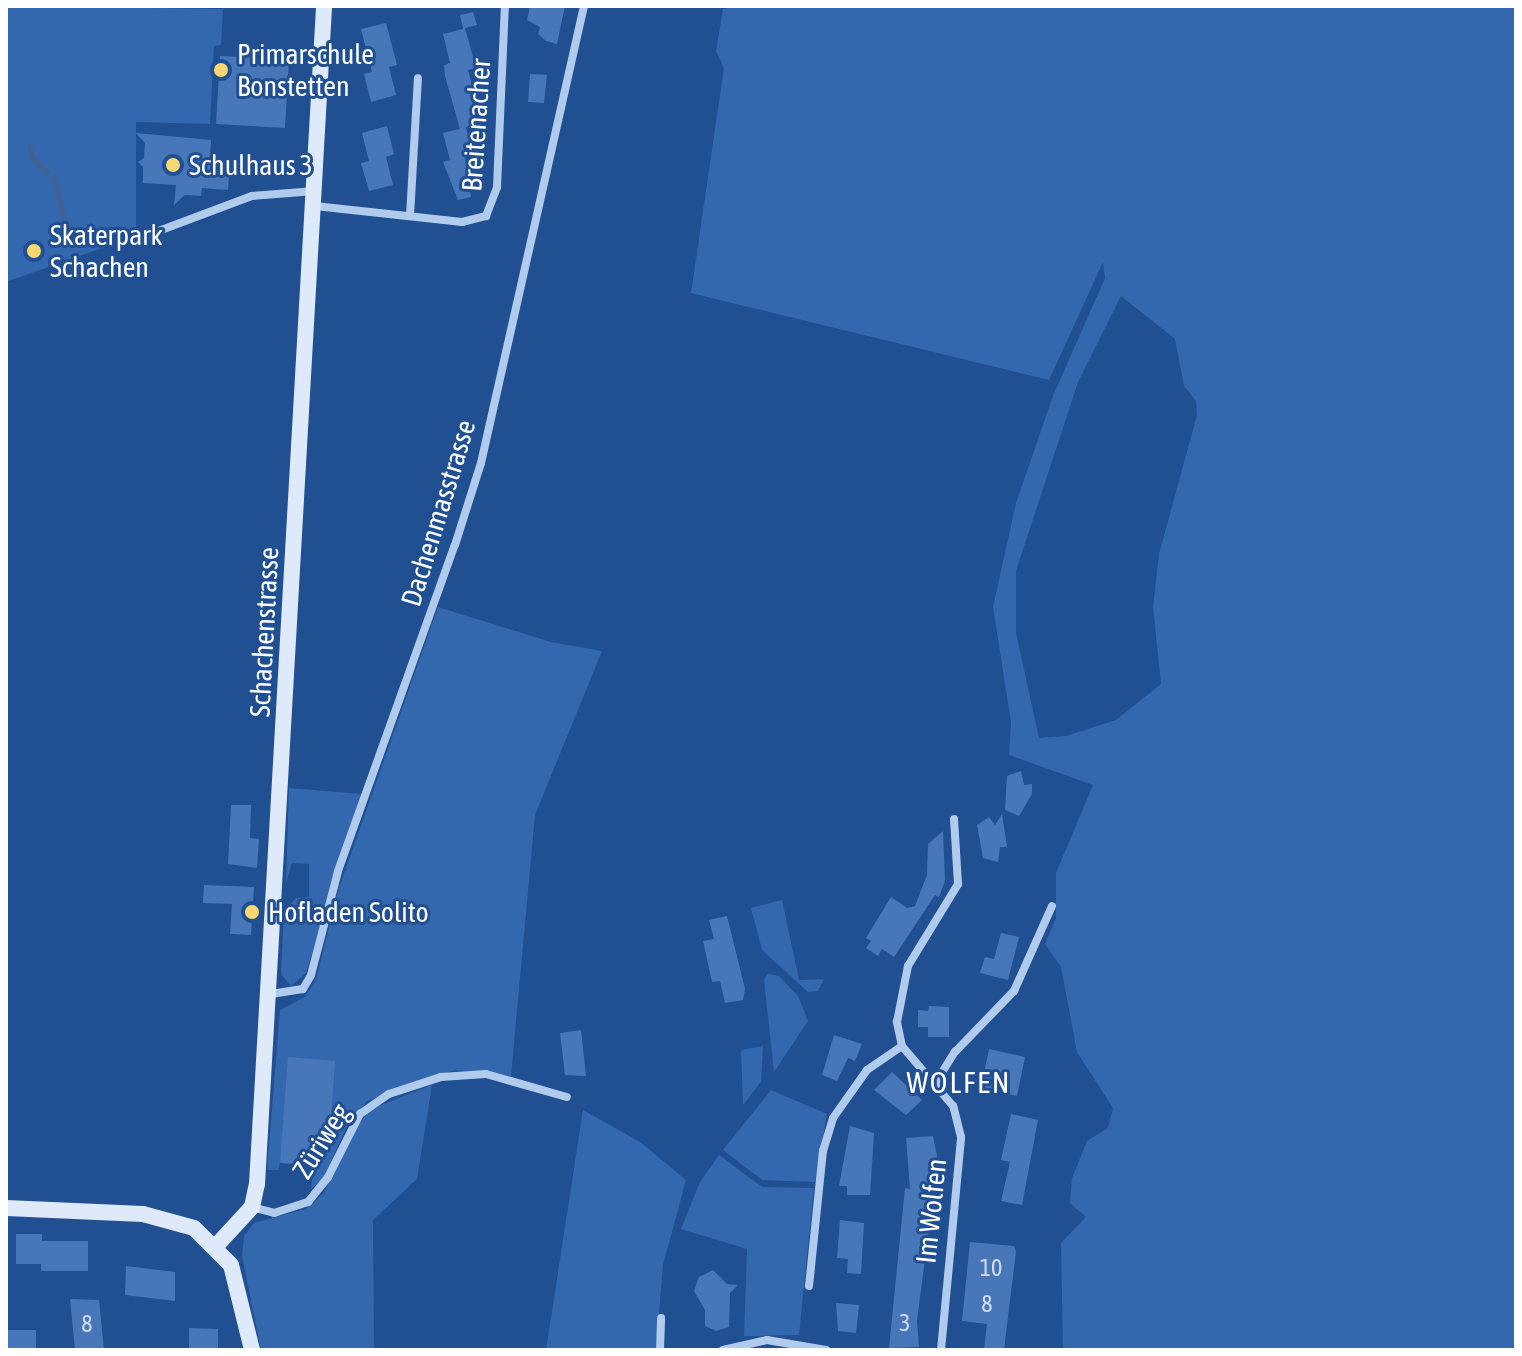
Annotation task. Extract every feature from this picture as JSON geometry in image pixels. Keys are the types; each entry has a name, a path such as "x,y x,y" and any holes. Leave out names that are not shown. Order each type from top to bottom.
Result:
{"street":[{"name":"Schachenstrasse","path":"252,1207 271,994 324,6"},
{"name":"Breitenacher","path":"132,241 252,196 315,199 410,216 475,221 495,204 505,6"},
{"name":"Dachenmasstrasse","path":"271,994 303,989 311,975 338,871 468,504 584,6"},
{"path":"410,216 418,78"},
{"path":"809,1286 823,1151 833,1118 867,1070 902,1046 898,1003 908,966 958,884 954,819"},
{"path":"936,1082 955,1052 1014,991 1052,906"},
{"name":"Im Wolfen","path":"902,1046 936,1082 953,1106 961,1137 941,1350"},
{"name":"Züriweg","path":"252,1207 274,1213 308,1202 328,1177 360,1114 389,1094 441,1077 486,1074 567,1097"},
{"path":"217,1245 252,1207"},
{"path":"6,1208 157,1216 194,1228 217,1245 238,1280 252,1350"},
{"path":"660,1350 661,1318"},
{"path":"723,1350 767,1345 826,1350"}],"shaded area":[{"path":"6,6 223,9 221,45 214,46 210,124 136,122 136,236 6,282"},
{"path":"739,6 1516,6 1516,1350 1063,1350 1061,1243 1086,1217 1070,1203 1072,1178 1087,1141 1108,1128 1113,1108 1077,1052 1061,967 1045,944 1056,918 1056,873 1093,785 1009,755 1011,722 993,607 1016,503 1053,396 1105,278 1103,262 1049,380 691,293 724,68 716,51 723,9","holes":["1121,296 1175,339 1184,386 1196,401 1197,415 1159,554 1153,607 1161,684 1116,720 1066,736 1039,738 1016,633 1016,571 1078,382"]},
{"path":"438,607 551,642 602,651 535,815 511,1076 455,1070 367,1101 346,1128 323,1179 311,1189 314,1161 282,1155 278,1170 267,1170 280,1010 305,997 316,979 339,888"},
{"path":"289,788 361,794 306,973 291,986 281,974 284,911 296,898 309,897 309,864 292,863 286,883"},
{"path":"782,900 799,980 824,979 818,991 808,992 762,950 751,908"},
{"path":"768,974 779,976 798,996 808,1021 774,1072 764,980"},
{"path":"763,1046 761,1082 743,1105 741,1050"},
{"path":"432,1085 417,1179 373,1220 374,1350 261,1350 242,1256 244,1236 254,1223 306,1209 324,1193 358,1124 371,1109"},
{"path":"771,1090 827,1114 815,1182 762,1180 723,1150"},
{"path":"583,1110 640,1142 686,1180 663,1265 656,1350 546,1350"},
{"path":"719,1155 762,1187 814,1188 799,1335 744,1336 747,1249 681,1229 700,1182"}],"building":[{"path":"530,6 565,6 557,44 546,41 538,34 540,27 527,20"},
{"path":"473,12 477,25 465,28 476,68 468,70 475,96 470,112 474,125 466,127 473,154 465,156 471,197 458,200 443,162 450,160 443,133 460,129 445,76 444,65 450,63 443,34 463,29 460,15"},
{"path":"386,23 397,65 389,67 396,95 371,102 364,74 372,72 361,29"},
{"path":"220,56 289,59 285,128 216,124"},
{"path":"530,74 547,75 544,103 528,102"},
{"path":"387,126 394,154 386,157 393,185 369,191 361,163 369,161 362,133"},
{"name":"Schulhaus 3","path":"136,133 211,140 210,161 230,162 228,190 202,188 201,196 185,195 174,205 176,185 143,183 143,167 138,162 144,158 145,143"},
{"path":"1021,771 1024,785 1032,784 1032,794 1019,816 1005,810 1007,776"},
{"path":"231,805 251,805 250,838 259,839 257,868 228,864"},
{"path":"1002,814 1007,847 1000,847 998,862 983,858 977,825 989,817 995,825"},
{"path":"943,831 945,881 939,897 935,895 894,957 882,949 878,956 866,948 871,941 866,938 891,897 907,908 915,906 927,875 928,844"},
{"path":"204,885 254,887 251,935 230,934 232,904 203,903"},
{"path":"727,916 745,989 743,1000 725,1003 720,981 712,982 703,941 714,939 709,920"},
{"path":"1001,933 1019,937 1008,980 980,973 985,957 994,959"},
{"path":"929,1006 949,1007 949,1037 928,1037 928,1027 918,1027 918,1010 928,1011"},
{"path":"581,1030 586,1076 565,1075 560,1033"},
{"path":"834,1035 862,1044 855,1061 848,1058 837,1081 822,1075"},
{"path":"989,1049 1025,1057 1017,1096 981,1088"},
{"path":"288,1057 335,1061 329,1143 320,1142 319,1166 280,1163"},
{"path":"892,1072 922,1100 906,1115 874,1090"},
{"path":"1011,1114 1038,1120 1022,1205 1001,1201 1010,1162 1001,1160"},
{"path":"850,1126 874,1133 870,1195 847,1195 847,1186 839,1186"},
{"path":"933,1136 938,1161 917,1320 919,1347 889,1348 905,1188 910,1189 906,1138"},
{"path":"840,1220 864,1223 861,1274 847,1273 848,1259 837,1258"},
{"path":"16,1234 42,1234 42,1241 88,1241 88,1271 41,1271 41,1264 16,1264"},
{"path":"970,1242 1014,1246 1016,1251 1004,1350 984,1350 987,1324 962,1321"},
{"path":"126,1266 175,1272 175,1301 125,1295"},
{"path":"713,1270 727,1284 738,1285 730,1293 729,1327 716,1331 705,1326 705,1310 694,1291 699,1277"},
{"path":"70,1299 99,1300 104,1350 75,1350"},
{"path":"836,1303 859,1305 856,1333 838,1331"},
{"path":"189,1328 218,1329 218,1350 189,1350"},
{"path":"8,1330 36,1330 36,1350 8,1350"}],"waterway":[{"path":"30,145 31,157 46,171"},
{"path":"54,177 64,220 79,242 101,229"}],"place":[{"name":"Primarschule Bonstetten","path":"221,70"},
{"name":"Schulhaus 3","path":"173,165"},
{"name":"Skaterpark Schachen","path":"34,251"},
{"name":"Hofladen Solito","path":"252,912"}],"district":[{"name":"WOLFEN","path":"959,1082"}]}
